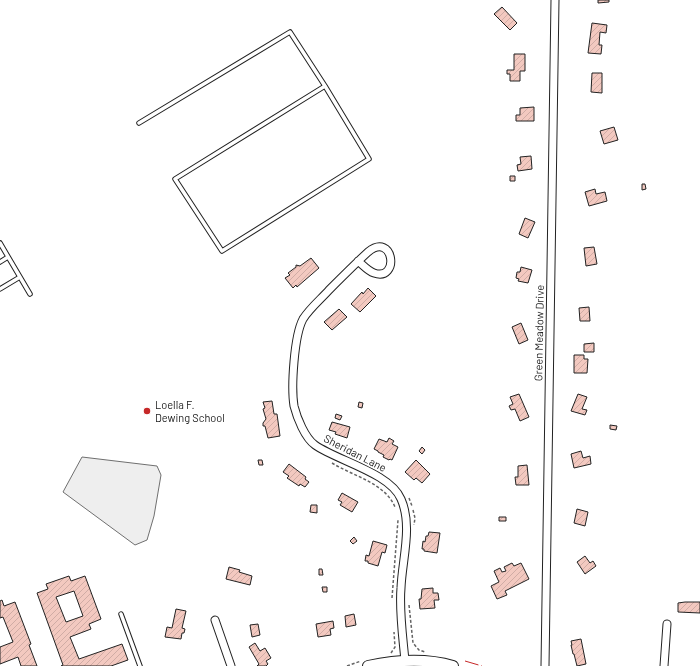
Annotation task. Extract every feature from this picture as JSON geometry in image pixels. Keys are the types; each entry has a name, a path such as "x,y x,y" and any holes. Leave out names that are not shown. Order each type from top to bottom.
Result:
{"main road":[{"path":"367,663 405,661 428,662 453,666"}],"street":[{"name":"Green Meadow Drive","path":"545,666 555,0"},
{"name":"Sheridan Lane","path":"358,261 370,271 378,274 386,271 391,264 392,259 388,251 384,248 376,248 368,252 358,261 318,301 303,320 294,355 294,405 302,428 314,444 385,481 397,491 402,499 407,525 400,590 405,661"},
{"path":"215,620 231,666"},
{"path":"664,666 667,624"}],"lane":[{"path":"139,123 290,32 325,86 369,159 222,251 174,179 325,86"},
{"path":"0,243 30,294"},
{"path":"0,262 8,257"},
{"path":"0,289 20,277"},
{"path":"121,614 140,666"}],"path":[{"path":"332,463 377,486 393,502 396,508"},
{"path":"407,494 415,518 414,531"},
{"path":"393,604 392,590 397,549 398,514"},
{"path":"408,601 413,643 419,650 426,652"},
{"path":"386,656 391,653 395,647 394,625"},
{"path":"347,666 353,663 367,663"}],"shaded area":[{"path":"82,457 157,466 161,475 154,516 147,540 135,545 63,492"}],"building":[{"path":"598,0 609,0 609,2 598,3"},
{"path":"502,7 517,23 510,30 494,14"},
{"path":"592,23 607,25 606,33 600,32 599,45 602,45 601,54 588,53"},
{"path":"514,54 525,54 525,71 520,71 520,81 510,81 510,74 507,74 507,70 514,70"},
{"path":"592,73 602,73 602,93 591,92"},
{"path":"534,107 534,121 516,121 516,115 520,115 520,108"},
{"path":"614,127 618,140 604,144 600,131"},
{"path":"531,156 532,169 518,171 517,165 521,164 520,157"},
{"path":"510,176 515,176 515,181 510,181"},
{"path":"642,184 645,184 646,189 642,190"},
{"path":"595,189 596,194 605,192 607,201 589,206 585,192"},
{"path":"525,218 535,222 528,238 519,234"},
{"path":"594,247 597,264 586,266 584,248"},
{"path":"311,258 319,268 297,287 296,285 293,288 285,278 290,275 288,273 296,267 296,265 300,266"},
{"path":"521,267 532,270 528,283 518,281 519,279 516,278 517,272 520,272"},
{"path":"368,288 376,296 360,312 351,304"},
{"path":"589,307 590,321 580,321 579,308"},
{"path":"339,309 347,317 332,330 324,322"},
{"path":"521,323 528,340 519,344 512,327"},
{"path":"594,343 594,352 584,352 584,344"},
{"path":"574,355 584,355 584,359 588,359 587,373 574,373"},
{"path":"519,394 529,417 520,421 515,409 511,410 509,406 513,404 510,397"},
{"path":"578,394 587,397 582,409 587,410 585,415 571,411"},
{"path":"272,401 274,414 277,414 280,436 268,438 265,426 263,426 266,419 263,409 265,408 263,402"},
{"path":"359,402 363,403 362,408 358,407"},
{"path":"336,414 342,416 340,420 335,418"},
{"path":"332,422 350,427 347,438 335,434 336,432 329,430"},
{"path":"610,425 617,426 616,430 610,429"},
{"path":"389,438 394,441 392,444 398,447 392,460 383,457 384,455 374,449 379,439 387,442"},
{"path":"422,447 425,450 422,454 419,451"},
{"path":"581,451 583,458 590,456 591,464 574,468 571,454"},
{"path":"258,460 262,460 263,465 259,465"},
{"path":"416,460 430,474 422,483 416,478 414,480 405,472"},
{"path":"289,464 306,477 305,479 309,482 305,487 300,484 299,486 287,478 289,476 283,472"},
{"path":"527,465 529,485 516,485 515,477 518,477 518,466"},
{"path":"342,493 358,502 352,512 340,505 342,502 338,500"},
{"path":"311,505 317,505 317,513 310,512"},
{"path":"577,509 588,512 585,526 574,523"},
{"path":"499,517 506,517 506,521 499,521"},
{"path":"429,532 440,533 437,553 424,551 424,549 422,549 423,541 425,542 426,536 428,536"},
{"path":"354,537 357,541 353,544 350,541"},
{"path":"373,541 387,545 385,553 382,552 378,566 365,561 366,555 369,556"},
{"path":"585,556 590,563 593,561 596,566 585,574 577,562"},
{"path":"512,563 514,566 521,563 529,579 505,591 507,595 497,599 491,586 499,582 494,571 500,568 502,572 506,571 504,567"},
{"path":"229,567 240,570 239,572 252,576 250,585 226,579"},
{"path":"319,569 322,569 323,575 319,575"},
{"path":"69,576 71,581 85,576 101,619 89,624 91,629 70,637 79,659 122,644 128,660 111,666 61,666 63,665 37,593 48,589 46,584","holes":["74,591 83,616 66,622 56,597"]},
{"path":"322,587 327,587 327,592 323,592"},
{"path":"433,588 433,593 438,593 439,600 434,600 435,608 420,609 419,599 421,599 422,589"},
{"path":"2,600 4,606 15,602 31,644 29,645 37,666 21,666 18,657 0,664 0,647 13,642 3,617 0,618 0,601"},
{"path":"700,602 700,613 678,612 678,603"},
{"path":"176,609 186,611 182,628 185,629 184,633 182,633 181,639 165,637 167,627 172,628"},
{"path":"354,614 356,625 346,627 345,616"},
{"path":"333,621 334,628 330,629 331,635 318,637 316,624"},
{"path":"258,624 260,635 252,637 250,625"},
{"path":"581,639 586,664 577,666 571,641"},
{"path":"255,643 260,651 265,648 271,658 266,661 268,664 266,666 257,666 259,664 249,647"}],"power":[{"path":"465,661 482,666"}],"place":[{"name":"Loella F. Dewing School","path":"147,411"}]}
